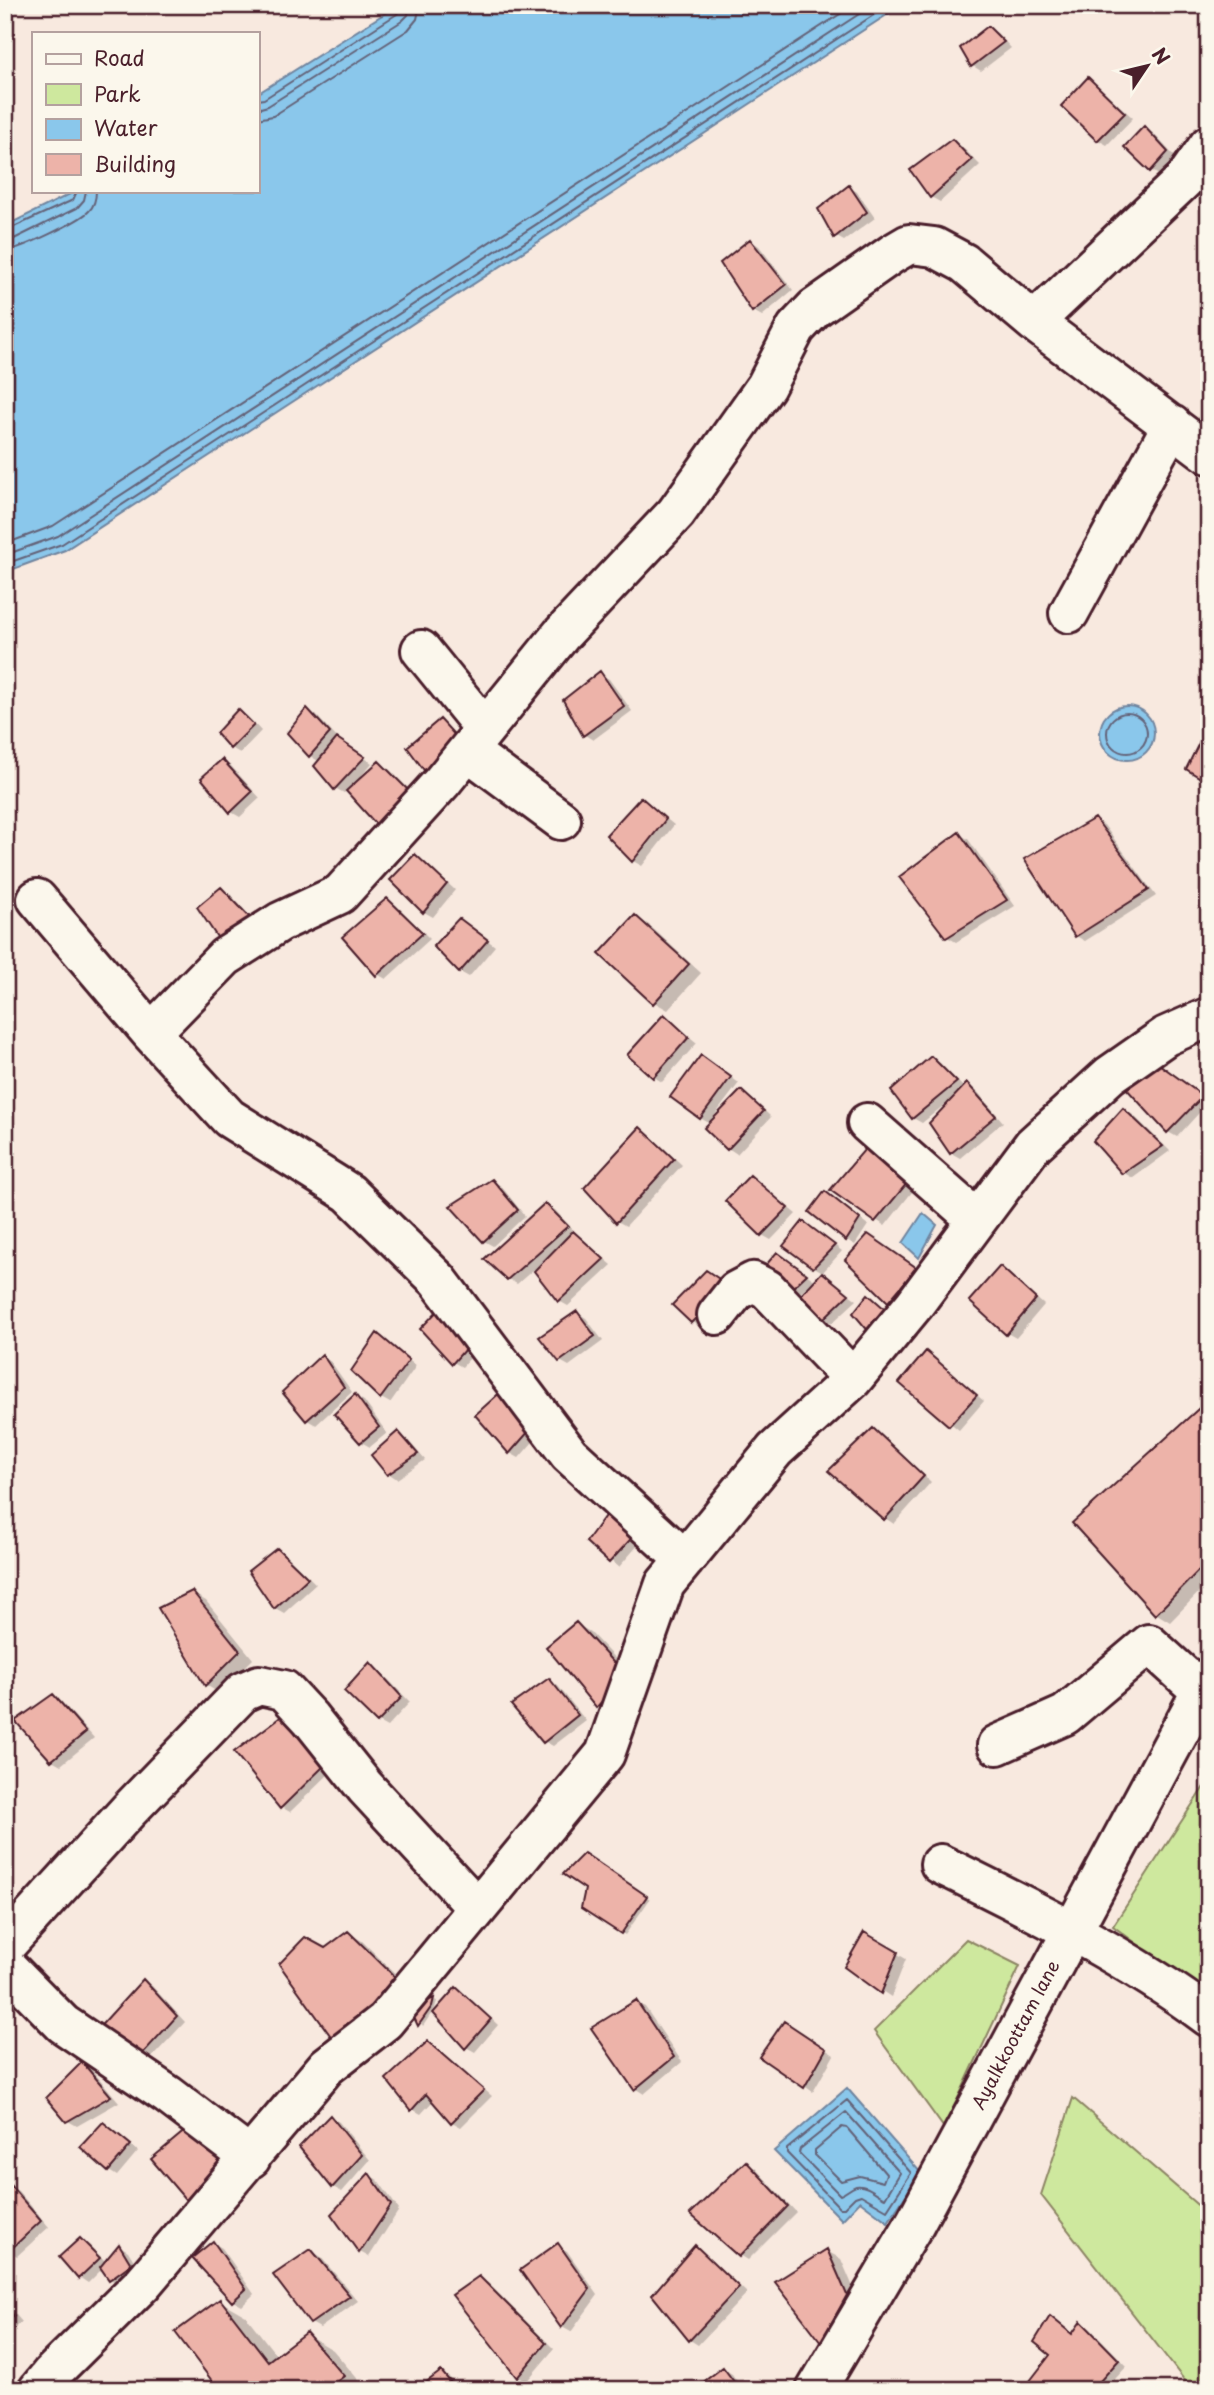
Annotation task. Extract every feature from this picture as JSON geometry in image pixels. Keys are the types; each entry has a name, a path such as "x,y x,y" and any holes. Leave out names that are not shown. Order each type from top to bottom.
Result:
{"street":[{"path":"1034,323 1185,179 1209,145"},
{"path":"151,1033 225,957 280,922 340,894 477,740 561,635 676,513 766,386 796,328 815,308 909,244 934,247 964,263 1034,323 1209,454"},
{"path":"1069,613 1172,425"},
{"path":"421,650 477,740 561,820"},
{"path":"37,900 151,1033 229,1118 349,1193 438,1280 569,1454 685,1560"},
{"path":"38,2390 143,2283 327,2066 385,2021 605,1754 666,1584 775,1450 853,1379 914,1305 1033,1145 1110,1075 1166,1036 1209,1017"},
{"path":"867,1123 977,1220"},
{"path":"716,1315 736,1291 752,1282 767,1289 853,1379"},
{"path":"997,1745 1065,1715 1149,1644 1205,1684"},
{"name":"Ayalkkoottam lane","path":"816,2390 915,2223 1205,1684"},
{"path":"5,1947 128,1811 243,1692 259,1685 284,1690 365,1787 477,1908"},
{"path":"940,1864 1073,1930 1209,2017"},
{"path":"5,1965 63,2024 168,2095 251,2158"}],"green space":[{"path":"1209,1779 1209,1998 1113,1926"},
{"path":"966,1939 1020,1966 944,2128 874,2031"},
{"path":"1073,2098 1209,2215 1209,2390 1192,2390 1041,2195"}],"water":[{"path":"398,5 902,5 65,550 5,572 5,226 74,192 259,192 259,93"},
{"path":"1127,706 1146,714 1154,733 1146,752 1127,760 1108,752 1100,733 1108,714"},
{"path":"923,1213 937,1225 919,1258 903,1243"},
{"path":"847,2088 921,2173 888,2222 860,2201 842,2220 774,2151"}],"building":[{"path":"988,26 1004,42 971,67 960,48"},
{"path":"1088,77 1125,113 1097,141 1061,106"},
{"path":"1144,126 1168,152 1150,172 1124,147"},
{"path":"952,139 972,160 930,198 910,170"},
{"path":"849,185 867,212 834,238 818,209"},
{"path":"750,239 786,285 752,312 720,263"},
{"path":"600,671 624,706 583,736 563,700"},
{"path":"307,708 330,733 309,757 287,733"},
{"path":"238,709 254,725 230,749 216,733"},
{"path":"440,719 462,743 429,777 407,747"},
{"path":"337,738 365,757 334,790 314,766"},
{"path":"1200,741 1209,748 1209,783 1186,769"},
{"path":"222,759 252,792 230,813 201,778"},
{"path":"379,761 417,799 384,833 346,791"},
{"path":"641,797 666,819 632,862 606,835"},
{"path":"1095,818 1149,890 1075,937 1024,859"},
{"path":"959,832 1007,900 946,938 899,877"},
{"path":"415,854 447,884 423,913 390,880"},
{"path":"221,887 256,924 225,949 197,907"},
{"path":"387,898 423,933 376,976 342,937"},
{"path":"635,915 689,964 653,1004 599,954"},
{"path":"459,918 488,940 459,973 433,946"},
{"path":"664,1014 689,1037 653,1078 627,1055"},
{"path":"701,1055 731,1077 700,1119 670,1097"},
{"path":"931,1056 957,1082 912,1119 891,1091"},
{"path":"1152,1059 1203,1096 1167,1133 1125,1087"},
{"path":"967,1083 996,1116 950,1154 929,1123"},
{"path":"741,1090 764,1111 727,1150 704,1128"},
{"path":"1123,1108 1163,1146 1122,1174 1093,1141"},
{"path":"640,1127 674,1159 616,1223 584,1188"},
{"path":"870,1143 913,1176 875,1222 830,1190"},
{"path":"750,1175 788,1208 761,1236 725,1201"},
{"path":"492,1179 518,1210 483,1242 450,1206"},
{"path":"825,1191 860,1219 846,1241 809,1212"},
{"path":"545,1203 568,1226 507,1280 484,1259"},
{"path":"803,1221 835,1245 813,1268 783,1246"},
{"path":"573,1231 604,1259 558,1302 534,1271"},
{"path":"868,1234 917,1268 888,1302 845,1260"},
{"path":"777,1252 807,1274 791,1289 766,1265"},
{"path":"1000,1266 1036,1299 1006,1335 969,1301"},
{"path":"706,1270 728,1285 691,1323 672,1305"},
{"path":"822,1272 849,1294 822,1320 800,1296"},
{"path":"868,1294 894,1317 875,1339 853,1313"},
{"path":"444,1304 473,1340 452,1364 420,1329"},
{"path":"577,1311 595,1336 559,1362 539,1337"},
{"path":"377,1333 409,1360 380,1399 351,1371"},
{"path":"926,1351 977,1395 949,1426 899,1383"},
{"path":"322,1354 344,1387 306,1421 282,1392"},
{"path":"504,1389 537,1422 509,1454 475,1415"},
{"path":"355,1394 379,1427 360,1443 334,1414"},
{"path":"1207,1401 1209,1560 1155,1615 1072,1523"},
{"path":"873,1428 924,1476 884,1520 828,1471"},
{"path":"398,1431 418,1454 387,1475 371,1455"},
{"path":"610,1509 639,1530 609,1563 586,1542"},
{"path":"277,1548 308,1578 274,1609 248,1571"},
{"path":"192,1591 240,1651 205,1686 158,1608"},
{"path":"576,1622 625,1675 596,1708 546,1647"},
{"path":"370,1662 402,1697 377,1723 344,1691"},
{"path":"549,1678 578,1715 543,1743 511,1705"},
{"path":"53,1694 86,1732 51,1761 15,1721"},
{"path":"283,1715 326,1764 280,1809 234,1752"},
{"path":"584,1853 647,1896 621,1934 581,1908 585,1889 563,1874"},
{"path":"348,1931 398,1980 335,2042 279,1964 305,1937 325,1948"},
{"path":"864,1932 898,1952 881,1994 844,1967"},
{"path":"143,1979 177,2016 134,2063 95,2032"},
{"path":"456,1987 491,2019 465,2049 433,2013"},
{"path":"434,1998 432,2006 418,2026 410,2009"},
{"path":"636,2000 674,2057 634,2090 591,2028"},
{"path":"784,2021 826,2049 804,2088 759,2057"},
{"path":"428,2041 484,2090 451,2123 426,2094 411,2111 386,2079"},
{"path":"82,2062 111,2096 66,2122 46,2098"},
{"path":"330,2115 362,2155 332,2188 299,2147"},
{"path":"103,2122 131,2145 108,2172 80,2147"},
{"path":"193,2124 228,2165 190,2205 151,2159"},
{"path":"746,2161 788,2206 739,2257 690,2214"},
{"path":"369,2173 391,2205 359,2253 331,2214"},
{"path":"9,2184 41,2221 8,2252 5,2250 5,2188"},
{"path":"80,2238 100,2258 78,2279 59,2257"},
{"path":"213,2241 246,2289 232,2302 192,2258"},
{"path":"558,2243 590,2289 561,2328 520,2270"},
{"path":"119,2244 131,2264 109,2280 100,2267"},
{"path":"695,2245 739,2287 689,2341 652,2295"},
{"path":"311,2249 350,2296 310,2324 273,2275"},
{"path":"827,2249 847,2295 821,2342 775,2282"},
{"path":"479,2276 546,2343 517,2378 452,2295"},
{"path":"220,2299 268,2361 306,2332 344,2376 326,2390 219,2390 175,2332"},
{"path":"5,2306 14,2316 5,2323"},
{"path":"1050,2316 1072,2334 1081,2321 1119,2360 1092,2390 1023,2390 1050,2355 1034,2342"},
{"path":"723,2367 740,2390 693,2390"},
{"path":"441,2371 457,2390 416,2390"},
{"path":"123,2382 129,2390 112,2390"}]}
